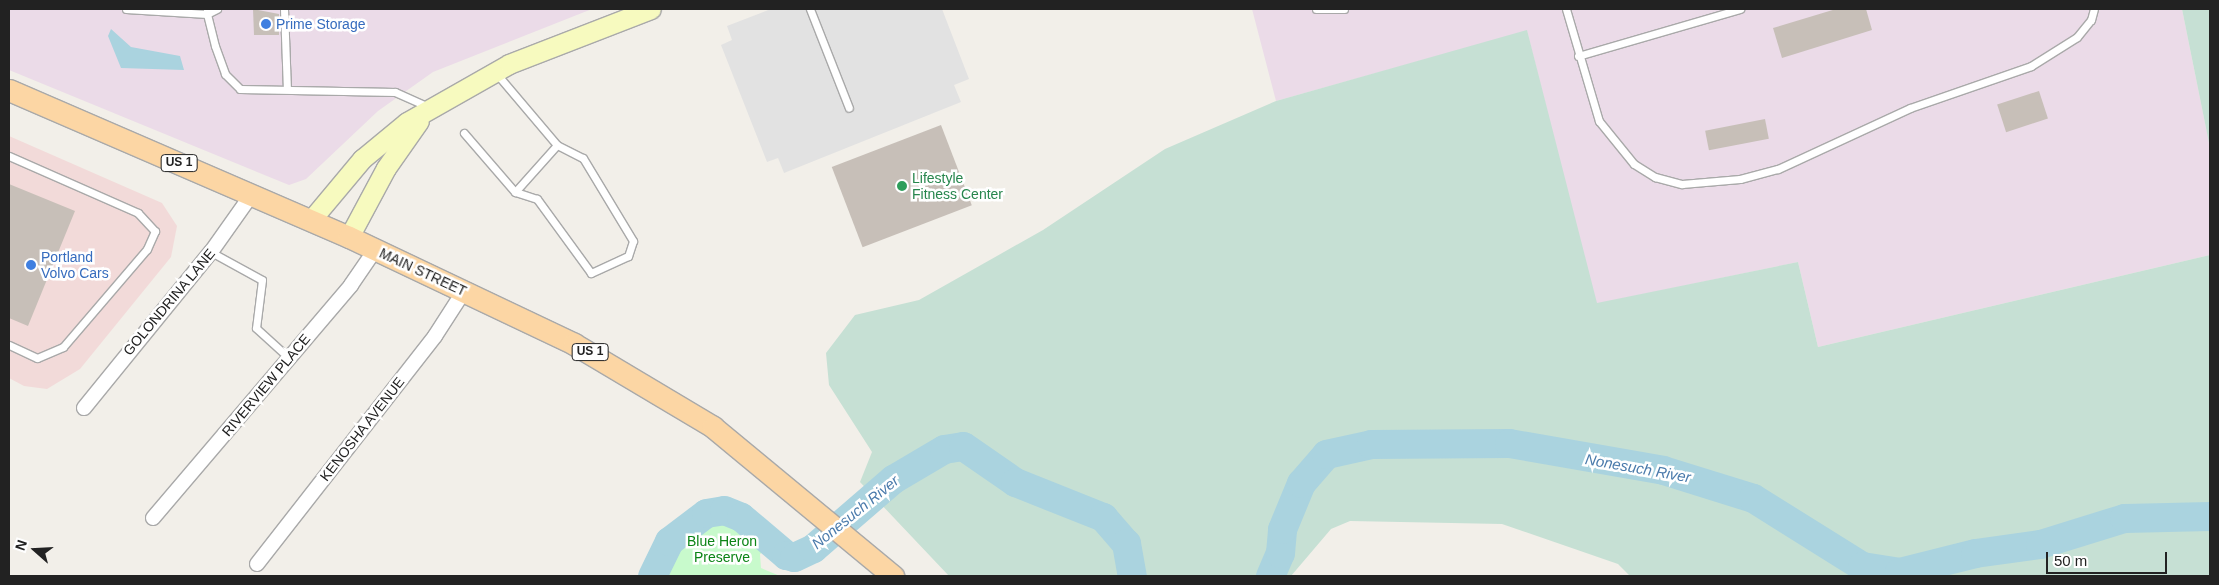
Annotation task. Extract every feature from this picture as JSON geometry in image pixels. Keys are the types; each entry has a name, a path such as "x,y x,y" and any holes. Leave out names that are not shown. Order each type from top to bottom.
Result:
{"main road":[{"name":"MAIN STREET","path":"9,90 311,220 574,344 682,406 810,504 892,576"}],"street":[{"path":"311,220 362,159 430,109 494,71 648,9"},
{"path":"348,237 401,144 430,109"},
{"name":"GOLONDRINA LANE","path":"84,408 211,252 252,194"},
{"name":"RIVERVIEW PLACE","path":"153,518 289,358 375,250"},
{"name":"KENOSHA AVENUE","path":"257,564 436,336 464,291"}],"lane":[{"path":"126,9 168,11 207,11 217,9"},
{"path":"284,9 287,89"},
{"path":"810,9 850,108"},
{"path":"1316,9 1344,9"},
{"path":"1566,9 1578,56 1599,120 1623,154 1655,178 1704,184 1778,169 1910,108 2031,66 2077,37 2091,20 2094,9"},
{"path":"1578,56 1740,9"},
{"path":"207,11 219,59 240,89 395,92 430,109"},
{"path":"464,133 515,192 537,199 591,273 628,256 633,241 583,158 557,145 494,71"},
{"path":"515,192 557,145"},
{"path":"9,156 138,213 155,231 147,249 63,347 37,358 9,345"},
{"path":"211,252 262,280 256,328 289,358"}],"shaded area":[{"path":"9,9 592,9 433,72 378,111 306,179 289,185 9,70"},
{"path":"771,9 942,9 969,79 954,85 961,102 784,173 778,158 767,162 721,45 732,40 727,26"},
{"path":"1252,9 2182,9 2210,148 2210,255 1818,347 1798,262 1596,304 1527,31 1276,101"},
{"path":"9,136 162,203 177,226 171,257 80,369 47,389 24,386 9,378"}],"green space":[{"path":"2182,9 2210,9 2210,148"},
{"path":"1527,30 1597,303 1798,262 1818,347 2210,255 2210,576 1630,576 1618,564 1502,524 1350,521 1331,529 1291,576 949,576 860,482 872,452 829,385 826,353 855,315 919,300 1043,230 1165,149 1276,101"},
{"name":"Blue Heron Preserve","path":"728,519 768,543 769,548 760,554 761,568 780,576 659,576 676,548 712,523"}],"water":[{"path":"111,29 131,47 180,56 184,70 121,68 108,36"}],"building":[{"name":"Prime Storage","path":"253,9 279,14 279,35 254,35"},
{"path":"1836,9 1866,9 1872,30 1782,58 1773,28"},
{"path":"2039,91 2048,119 2006,132 1997,105"},
{"path":"1765,119 1769,139 1709,150 1705,131"},
{"name":"Lifestyle Fitness Center","path":"941,125 972,205 863,247 832,167"},
{"name":"Portland Volvo Cars","path":"9,184 75,211 28,326 9,318"}],"waterway":[{"name":"Nonesuch River","path":"1270,576 1280,553 1282,529 1301,483 1326,454 1371,444 1509,443 1663,470 1753,498 1862,566 1899,572 1975,553 2040,544 2124,518 2210,516"},
{"name":"Nonesuch River","path":"652,576 669,541 706,513 724,510 741,517 786,555 794,557 813,548 893,479 944,449 963,446 1015,482 1103,517 1126,543 1132,576"}],"place":[{"name":"Prime Storage","path":"266,24"},
{"name":"Lifestyle Fitness Center","path":"902,186"},
{"name":"Portland Volvo Cars","path":"31,265"}]}
